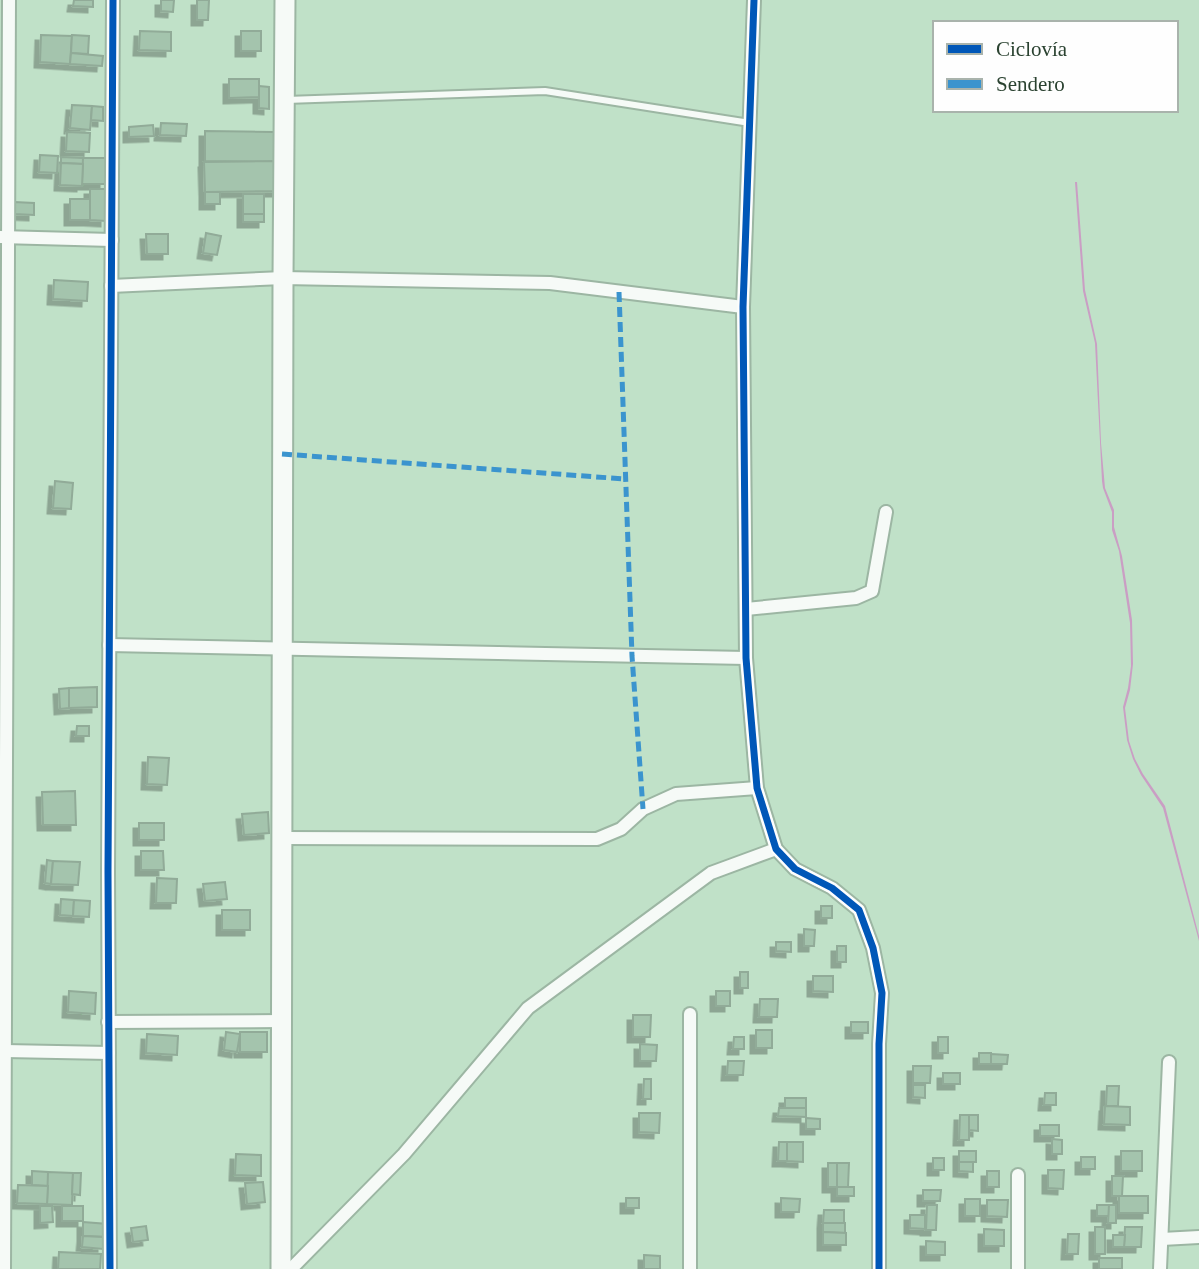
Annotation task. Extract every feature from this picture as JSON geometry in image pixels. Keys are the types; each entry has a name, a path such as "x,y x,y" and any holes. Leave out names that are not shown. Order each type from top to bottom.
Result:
{"street":[{"path":"4,1269 4,237 9,0"},
{"path":"110,1269 108,1022 113,0"},
{"path":"281,1269 285,0"},
{"path":"754,0 743,307 746,657 757,788 776,849 795,869 832,888 859,910 873,948 881,993 879,1269"},
{"path":"4,237 112,240"},
{"path":"111,286 283,278 550,283 743,307"},
{"path":"746,609 856,598 872,591 886,512"},
{"path":"109,645 746,657"},
{"path":"282,838 597,839 621,830 643,809 676,794 757,788"},
{"path":"291,1269 404,1154 528,1008 711,873 776,849"},
{"path":"690,1014 690,1269"},
{"path":"108,1022 282,1021"},
{"path":"5,1051 108,1053"},
{"path":"1160,1269 1169,1062"},
{"path":"1018,1175 1018,1269"},
{"path":"1162,1239 1199,1237"}],"lane":[{"path":"284,100 545,92 750,123"}],"shaded area":[{"path":"1075,182 1085,290 1097,344 1105,488 1114,510 1114,527 1122,556 1132,620 1133,664 1125,708 1129,741 1143,774 1165,806 1199,941 1163,808 1141,775 1127,740 1123,707 1131,666 1130,623 1119,551 1112,530 1112,512 1102,481 1095,343 1083,291"}],"building":[{"path":"74,0 93,0 93,7 73,6"},
{"path":"161,0 174,0 173,12 161,11"},
{"path":"197,0 209,0 208,20 197,20"},
{"path":"140,31 171,32 171,51 139,50"},
{"path":"241,31 261,31 261,51 241,51"},
{"path":"41,35 72,36 70,64 40,62"},
{"path":"72,35 89,36 88,54 71,53"},
{"path":"71,53 103,56 102,66 70,64"},
{"path":"229,79 259,79 259,97 229,98"},
{"path":"259,86 269,87 269,109 259,108"},
{"path":"72,105 92,106 90,130 70,128"},
{"path":"92,106 103,107 103,121 91,120"},
{"path":"161,123 187,124 186,136 160,135"},
{"path":"153,125 154,136 129,137 129,127"},
{"path":"205,131 275,132 275,162 205,161"},
{"path":"67,132 90,133 89,152 66,151"},
{"path":"40,155 58,156 57,173 39,172"},
{"path":"61,157 83,158 83,164 61,163"},
{"path":"83,158 106,158 105,184 82,184"},
{"path":"281,161 281,191 205,192 204,162"},
{"path":"61,163 83,164 82,186 60,185"},
{"path":"90,189 106,189 106,221 90,220"},
{"path":"205,192 220,192 220,204 205,204"},
{"path":"243,194 264,194 264,214 243,214"},
{"path":"70,199 90,199 90,220 70,220"},
{"path":"14,202 34,203 34,215 14,214"},
{"path":"243,214 264,214 264,222 243,222"},
{"path":"206,233 221,236 217,255 203,253"},
{"path":"146,234 168,234 168,254 147,254"},
{"path":"54,280 88,282 87,301 53,299"},
{"path":"55,481 73,483 71,509 53,508"},
{"path":"97,687 97,707 69,708 69,688"},
{"path":"69,688 69,708 60,709 59,689"},
{"path":"77,726 89,726 89,736 76,736"},
{"path":"148,757 169,758 167,785 147,784"},
{"path":"75,791 76,825 43,825 42,792"},
{"path":"268,812 269,833 244,835 242,814"},
{"path":"139,823 164,823 164,840 139,840"},
{"path":"141,851 163,851 164,870 141,870"},
{"path":"47,860 53,861 51,884 45,883"},
{"path":"53,861 80,862 78,885 51,884"},
{"path":"157,878 177,879 176,903 156,903"},
{"path":"225,882 227,899 205,901 203,884"},
{"path":"61,899 74,900 73,916 60,915"},
{"path":"74,900 90,901 89,917 73,916"},
{"path":"821,906 832,906 832,918 821,918"},
{"path":"222,910 250,910 250,930 222,930"},
{"path":"804,929 815,930 814,946 804,946"},
{"path":"776,942 791,942 791,952 776,951"},
{"path":"837,946 846,946 846,962 837,962"},
{"path":"740,972 748,972 748,988 740,988"},
{"path":"813,976 833,976 833,992 813,991"},
{"path":"69,991 96,993 95,1014 68,1012"},
{"path":"716,991 730,991 730,1006 716,1006"},
{"path":"760,999 778,999 777,1017 759,1017"},
{"path":"633,1015 651,1015 650,1037 633,1037"},
{"path":"851,1022 868,1022 868,1033 851,1033"},
{"path":"756,1030 772,1030 772,1048 756,1048"},
{"path":"226,1032 240,1034 237,1052 224,1050"},
{"path":"240,1032 267,1032 267,1052 240,1052"},
{"path":"147,1034 178,1036 177,1055 146,1053"},
{"path":"734,1037 744,1037 744,1049 733,1049"},
{"path":"938,1037 948,1037 948,1053 938,1053"},
{"path":"640,1044 657,1045 656,1061 640,1061"},
{"path":"979,1053 991,1053 991,1064 979,1064"},
{"path":"991,1054 1008,1055 1007,1064 991,1064"},
{"path":"728,1061 744,1061 743,1075 727,1075"},
{"path":"913,1066 931,1066 930,1083 913,1083"},
{"path":"943,1073 960,1073 960,1084 943,1084"},
{"path":"644,1079 651,1079 651,1099 643,1099"},
{"path":"913,1085 925,1085 925,1098 913,1097"},
{"path":"1107,1086 1119,1086 1118,1106 1106,1106"},
{"path":"1045,1093 1056,1093 1056,1105 1044,1105"},
{"path":"785,1098 806,1098 806,1108 785,1108"},
{"path":"1105,1106 1130,1107 1130,1125 1104,1124"},
{"path":"779,1108 806,1108 806,1117 778,1116"},
{"path":"639,1113 660,1113 659,1133 639,1132"},
{"path":"960,1115 969,1115 969,1140 959,1140"},
{"path":"969,1115 978,1115 978,1131 969,1130"},
{"path":"806,1118 820,1119 820,1129 806,1129"},
{"path":"1040,1125 1059,1125 1059,1136 1040,1136"},
{"path":"1052,1139 1062,1140 1062,1154 1052,1154"},
{"path":"779,1142 787,1142 787,1161 778,1161"},
{"path":"787,1142 803,1142 803,1162 787,1161"},
{"path":"959,1151 976,1151 976,1162 959,1162"},
{"path":"1121,1151 1142,1151 1142,1171 1121,1171"},
{"path":"236,1154 261,1155 261,1176 235,1175"},
{"path":"1081,1157 1095,1157 1095,1169 1081,1169"},
{"path":"933,1158 944,1158 944,1170 933,1170"},
{"path":"959,1162 973,1162 973,1172 959,1171"},
{"path":"828,1163 837,1163 837,1187 828,1187"},
{"path":"837,1163 849,1163 848,1187 837,1187"},
{"path":"1048,1170 1064,1170 1063,1189 1048,1188"},
{"path":"32,1171 48,1172 48,1186 32,1185"},
{"path":"987,1171 999,1171 999,1187 987,1187"},
{"path":"48,1172 73,1173 72,1205 47,1204"},
{"path":"73,1173 81,1173 80,1195 72,1194"},
{"path":"1112,1176 1123,1176 1122,1196 1112,1196"},
{"path":"263,1182 265,1202 247,1204 245,1183"},
{"path":"18,1185 48,1186 47,1204 17,1203"},
{"path":"837,1187 854,1187 854,1196 837,1196"},
{"path":"923,1190 941,1190 940,1201 923,1201"},
{"path":"1119,1196 1148,1196 1148,1213 1119,1213"},
{"path":"626,1198 639,1198 639,1208 626,1208"},
{"path":"781,1198 800,1199 799,1212 781,1212"},
{"path":"965,1199 980,1199 980,1216 965,1216"},
{"path":"987,1200 1008,1200 1007,1217 987,1216"},
{"path":"927,1205 937,1205 936,1230 926,1230"},
{"path":"1097,1205 1109,1205 1109,1216 1097,1216"},
{"path":"1109,1205 1116,1205 1116,1223 1108,1223"},
{"path":"40,1206 52,1206 53,1222 40,1223"},
{"path":"62,1206 83,1206 83,1221 62,1221"},
{"path":"824,1210 844,1210 844,1223 823,1223"},
{"path":"910,1215 925,1215 925,1229 910,1228"},
{"path":"83,1222 108,1224 107,1237 83,1236"},
{"path":"823,1223 845,1223 845,1233 823,1232"},
{"path":"146,1226 148,1240 133,1242 131,1228"},
{"path":"1095,1227 1105,1227 1105,1254 1095,1254"},
{"path":"1125,1227 1142,1227 1141,1247 1124,1247"},
{"path":"984,1229 1004,1230 1004,1246 984,1246"},
{"path":"823,1232 846,1233 846,1245 823,1245"},
{"path":"1068,1234 1079,1234 1078,1254 1067,1254"},
{"path":"1113,1235 1125,1235 1124,1247 1113,1247"},
{"path":"83,1236 103,1237 103,1249 82,1247"},
{"path":"926,1241 945,1242 945,1255 926,1255"},
{"path":"59,1252 101,1254 100,1269 58,1269"},
{"path":"644,1255 660,1256 660,1269 644,1269"},
{"path":"1099,1258 1122,1258 1122,1269 1099,1269"}],"marked path":[{"path":"619,292 632,656 643,809"},
{"path":"282,454 625,479"}],"cycle path":[{"path":"110,1269 108,872 113,0"},
{"path":"754,0 743,307 746,658 757,788 776,849 795,869 832,888 859,910 873,948 882,993 879,1044 879,1269"}]}
